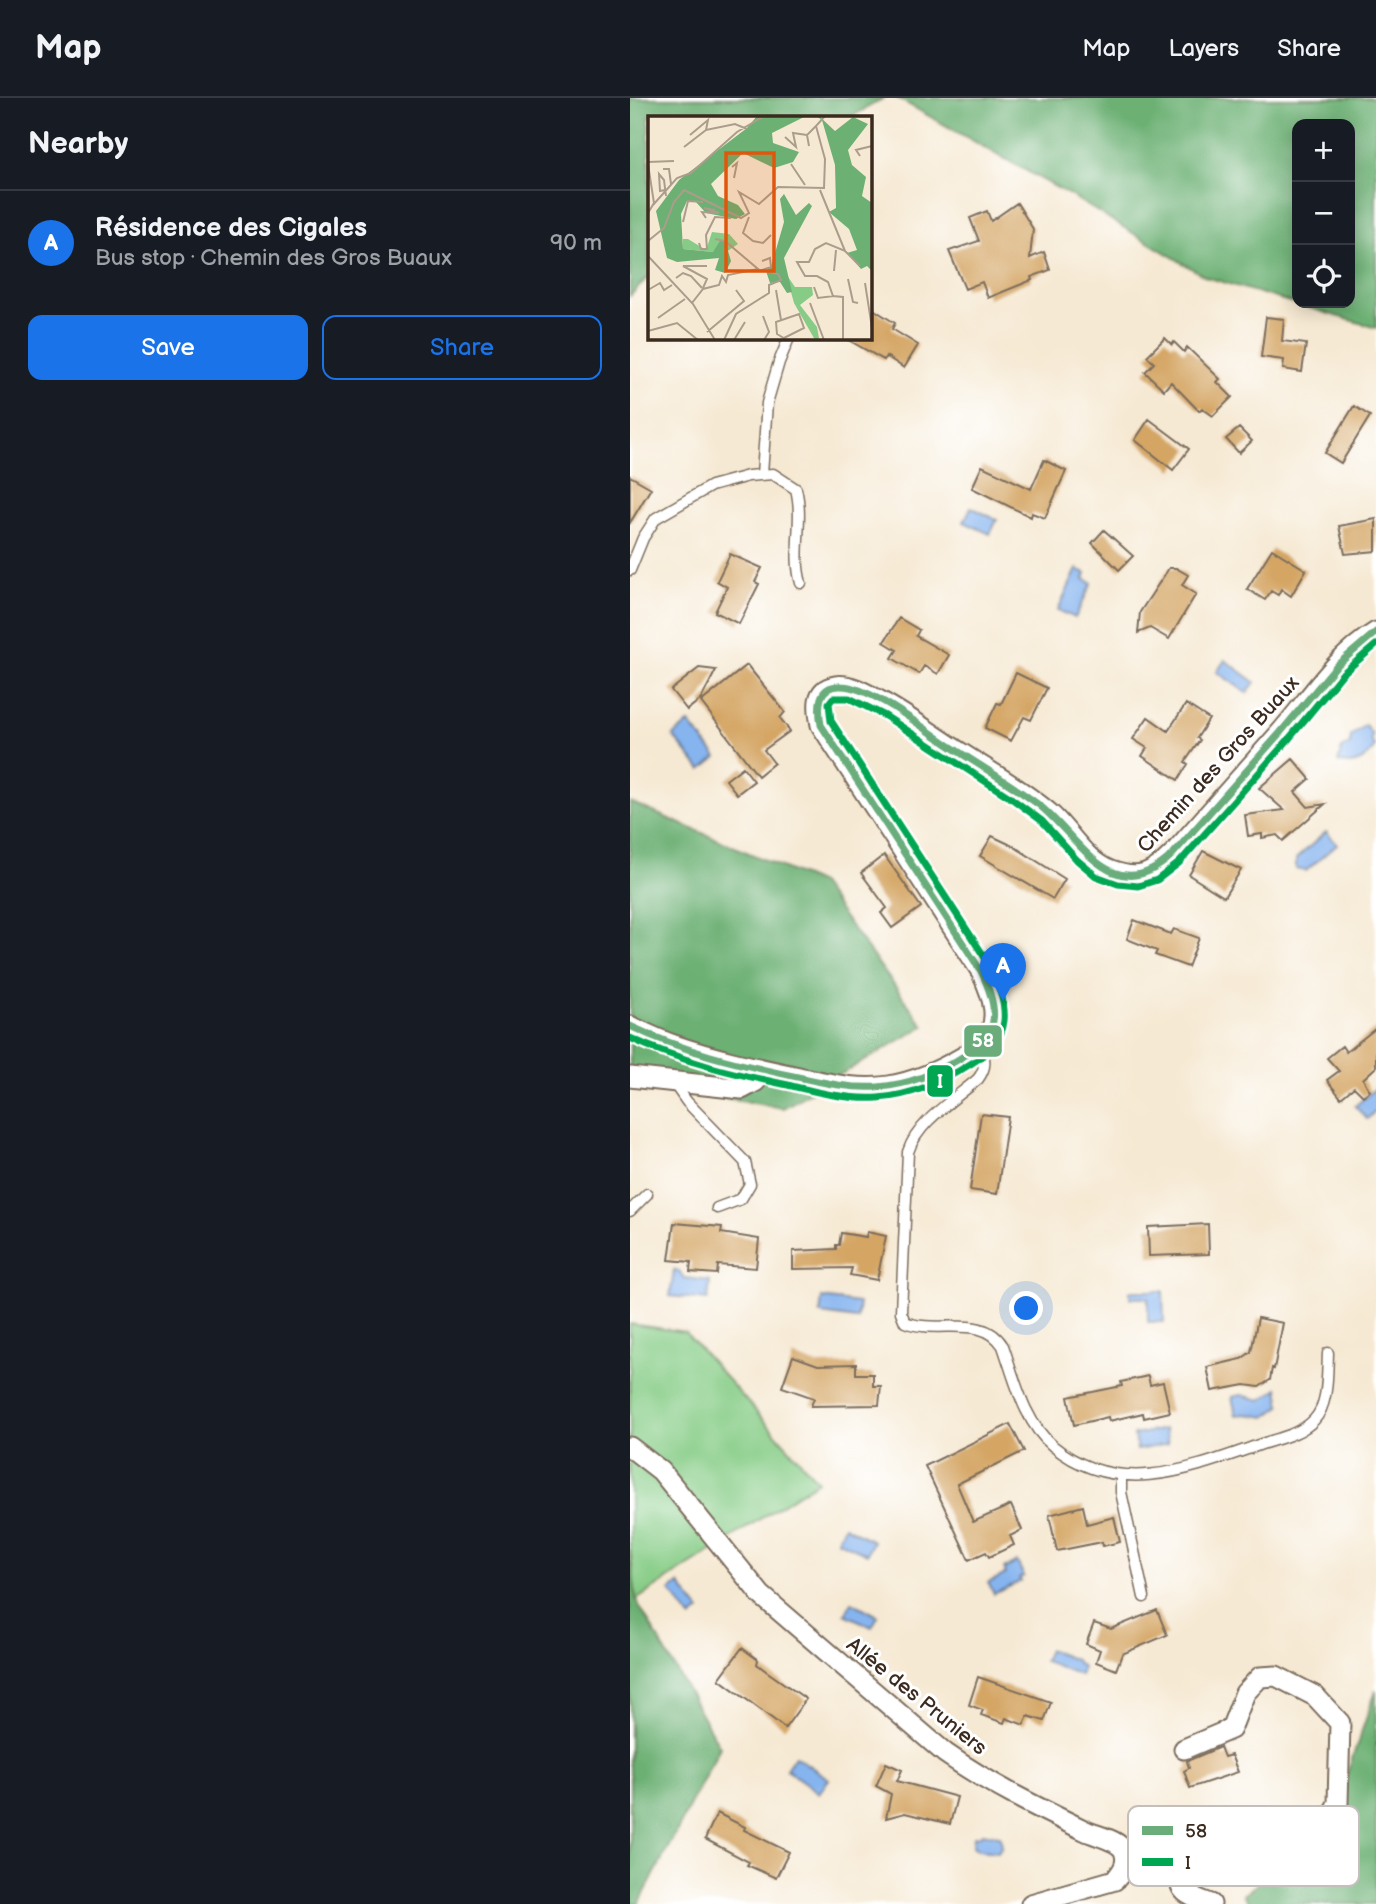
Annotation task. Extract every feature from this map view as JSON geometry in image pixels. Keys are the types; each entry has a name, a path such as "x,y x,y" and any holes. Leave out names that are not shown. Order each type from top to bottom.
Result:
{"street":[{"name":"Chemin des Gros Buaux","path":"981,1045 991,1031 995,1015 992,995 981,971 829,739 818,712 820,694 833,686 843,686 880,701 1011,785 1049,813 1091,858 1109,871 1140,877 1156,870 1172,855 1281,732 1328,672 1360,642 1376,632"},
{"path":"630,1026 674,1045 766,1070 839,1085 887,1087 926,1074 981,1045"},
{"path":"630,1077 742,1089 755,1082 766,1070"},
{"name":"Allée des Pruniers","path":"630,1447 661,1471 761,1595 945,1754 975,1774 1089,1833 1119,1845 1124,1851 1126,1862 1123,1871 1115,1880 1031,1904"},
{"path":"1184,1749 1231,1730 1245,1693 1260,1677 1276,1676 1315,1696 1340,1723 1336,1806"},
{"path":"1181,1886 1186,1894 1211,1904"}],"lane":[{"path":"762,474 767,402 788,340"},
{"path":"630,570 643,538 656,518 711,486 748,476 772,474 796,489 801,508 797,570 801,583"},
{"path":"981,1045 986,1064 984,1071 922,1127 912,1140 908,1152 901,1312 905,1322 916,1327 988,1330 998,1337 1025,1407 1050,1444 1074,1461 1121,1475 1141,1476 1195,1467 1297,1432 1315,1420 1321,1408 1328,1353"},
{"path":"673,1081 687,1102 745,1162 750,1184 741,1199 717,1208"},
{"path":"630,1211 647,1194"},
{"path":"1121,1475 1121,1492 1144,1597"}],"green space":[{"path":"630,98 884,98 853,116 648,116 648,277 630,296"},
{"path":"897,98 1376,98 1376,328 1309,308 1355,308 1355,119 1292,119 1292,303 1206,277 1073,197"},
{"path":"630,802 819,883 924,1026 783,1108 630,1082"},
{"path":"630,1324 685,1332 818,1481 636,1600 630,1547"},
{"path":"630,1547 636,1600 720,1747 639,1904 630,1904"},
{"path":"1376,1690 1376,1904 1250,1904 1243,1895 1255,1886 1359,1886 1359,1806 1336,1806"}],"water":[{"path":"971,507 997,520 990,534 964,522"},
{"path":"1077,569 1086,573 1084,579 1092,583 1075,618 1058,610"},
{"path":"1225,660 1255,682 1247,693 1217,672"},
{"path":"689,723 717,757 701,770 673,736"},
{"path":"1365,725 1375,746 1372,751 1355,763 1338,762 1342,748 1350,744 1351,736"},
{"path":"1326,832 1337,844 1306,871 1296,869 1296,859"},
{"path":"1376,1088 1376,1111 1367,1119 1355,1106"},
{"path":"674,1270 679,1271 684,1278 710,1281 708,1300 670,1296"},
{"path":"1130,1291 1163,1291 1164,1322 1148,1322 1148,1298 1130,1298"},
{"path":"822,1298 859,1303 857,1319 820,1314"},
{"path":"1278,1388 1281,1406 1266,1417 1236,1415 1232,1397 1241,1395 1261,1400"},
{"path":"1165,1429 1168,1444 1137,1450 1134,1435"},
{"path":"844,1526 873,1541 867,1554 837,1540"},
{"path":"1017,1562 1024,1576 1019,1578 1021,1581 994,1594 988,1583 1006,1574 1004,1569"},
{"path":"679,1584 700,1611 691,1618 670,1591"},
{"path":"852,1602 878,1616 872,1627 845,1614"},
{"path":"1049,1650 1076,1660 1083,1667 1080,1675 1044,1661"},
{"path":"795,1756 829,1779 819,1793 786,1769"},
{"path":"982,1833 1000,1836 1002,1846 998,1852 978,1850 973,1846 974,1836"}],"building":[{"path":"1017,203 1033,229 1030,258 1044,252 1050,270 988,298 982,282 965,289 949,251 979,241 970,218 987,211 991,221"},
{"path":"872,308 895,323 892,329 918,345 904,368 886,356 884,360 849,340 872,340"},
{"path":"1266,317 1284,319 1282,341 1306,344 1302,372 1283,369 1284,360 1261,357"},
{"path":"1165,338 1172,345 1174,342 1184,352 1187,347 1220,379 1217,382 1232,397 1213,416 1202,408 1199,411 1171,382 1164,390 1145,372 1154,363 1147,356"},
{"path":"1354,406 1370,416 1341,463 1325,453"},
{"path":"1149,419 1189,449 1173,470 1135,440"},
{"path":"1239,428 1252,441 1239,453 1226,439"},
{"path":"1044,460 1066,471 1045,518 1032,513 1031,517 972,488 982,466 1031,489"},
{"path":"630,476 651,488 630,523"},
{"path":"1376,519 1376,551 1345,554 1339,526"},
{"path":"1104,530 1133,556 1119,570 1092,543"},
{"path":"1272,549 1306,570 1291,596 1281,589 1278,595 1271,591 1265,600 1247,589"},
{"path":"730,554 762,568 755,582 759,584 739,624 715,612 727,587 717,581"},
{"path":"1169,568 1176,568 1188,575 1182,585 1196,594 1169,639 1150,628 1138,633 1140,612"},
{"path":"899,618 919,630 916,636 949,655 938,674 924,666 919,674 892,658 897,650 884,642"},
{"path":"747,665 785,712 780,718 790,731 764,750 774,763 758,776 701,702"},
{"path":"699,668 716,670 701,699 687,710 671,690"},
{"path":"1016,673 1047,688 1031,720 1024,717 1011,741 985,728 997,703 1001,704"},
{"path":"1186,704 1209,719 1178,780 1142,756 1147,748 1133,739 1148,717 1168,731"},
{"path":"1293,759 1310,779 1295,792 1308,807 1325,804 1283,841 1277,835 1262,838 1262,834 1248,836 1245,815 1284,810 1259,788"},
{"path":"743,767 754,781 737,794 726,780"},
{"path":"992,836 1065,879 1053,899 980,856"},
{"path":"1203,851 1241,870 1224,897 1189,875"},
{"path":"884,855 921,907 892,928 881,913 887,908 861,873"},
{"path":"1134,920 1171,934 1174,929 1199,938 1188,967 1155,955 1157,951 1127,939"},
{"path":"1376,1028 1376,1067 1363,1079 1370,1091 1363,1096 1354,1087 1341,1098 1327,1080 1339,1071 1327,1058 1342,1046 1346,1052"},
{"path":"981,1114 1008,1117 997,1194 970,1190"},
{"path":"674,1223 722,1227 721,1233 759,1239 756,1268 718,1265 717,1274 690,1272 691,1262 669,1260"},
{"path":"1208,1224 1209,1254 1149,1256 1148,1227"},
{"path":"867,1232 886,1236 877,1280 850,1275 852,1268 793,1269 793,1251 836,1249 841,1233 866,1237"},
{"path":"1258,1318 1283,1323 1270,1380 1259,1387 1245,1385 1212,1391 1207,1367 1241,1359 1251,1352"},
{"path":"793,1356 818,1365 856,1364 856,1374 873,1374 873,1386 881,1386 879,1405 811,1406 814,1398 782,1387"},
{"path":"1148,1376 1150,1385 1163,1382 1170,1412 1144,1418 1143,1413 1109,1421 1108,1417 1074,1425 1068,1397 1122,1386 1121,1382"},
{"path":"1010,1424 1024,1451 957,1484 973,1522 1011,1505 1022,1530 1010,1536 1014,1545 989,1557 986,1552 969,1560 925,1466"},
{"path":"1083,1506 1087,1524 1114,1517 1120,1542 1103,1546 1102,1542 1057,1551 1049,1515"},
{"path":"1157,1610 1167,1635 1122,1654 1116,1670 1096,1662 1100,1650 1086,1644 1094,1623 1111,1629"},
{"path":"742,1648 758,1660 757,1664 806,1699 785,1728 719,1679"},
{"path":"978,1677 1051,1702 1044,1721 1028,1716 1024,1725 1006,1718 1004,1723 981,1715 983,1710 969,1705"},
{"path":"1220,1747 1224,1757 1231,1755 1238,1772 1190,1788 1184,1771 1189,1768 1187,1761"},
{"path":"886,1763 902,1770 897,1781 957,1797 950,1824 905,1813 886,1818 891,1794 876,1786"},
{"path":"717,1813 789,1852 776,1878 747,1865 749,1862 705,1839"}],"transit line":[{"name":"58","path":"630,1026 690,1050 731,1061 825,1083 867,1087 890,1086 925,1076 967,1054 987,1037 994,1017 991,995 981,971 821,725 820,704 827,689 841,686 853,688 883,701 1039,805 1099,863 1115,872 1132,875 1151,870 1172,855 1336,666 1376,632"},
{"name":"I","path":"630,1038 668,1054 727,1071 821,1093 867,1098 891,1097 927,1086 972,1063 995,1043 1004,1021 1004,1008 991,967 831,721 829,703 833,698 849,698 885,716 1011,798 1042,821 1077,860 1096,876 1118,884 1138,886 1157,880 1179,863 1288,740 1343,673 1376,645"}],"place":[{"name":"Résidence des Cigales","path":"1003,1001"}]}
